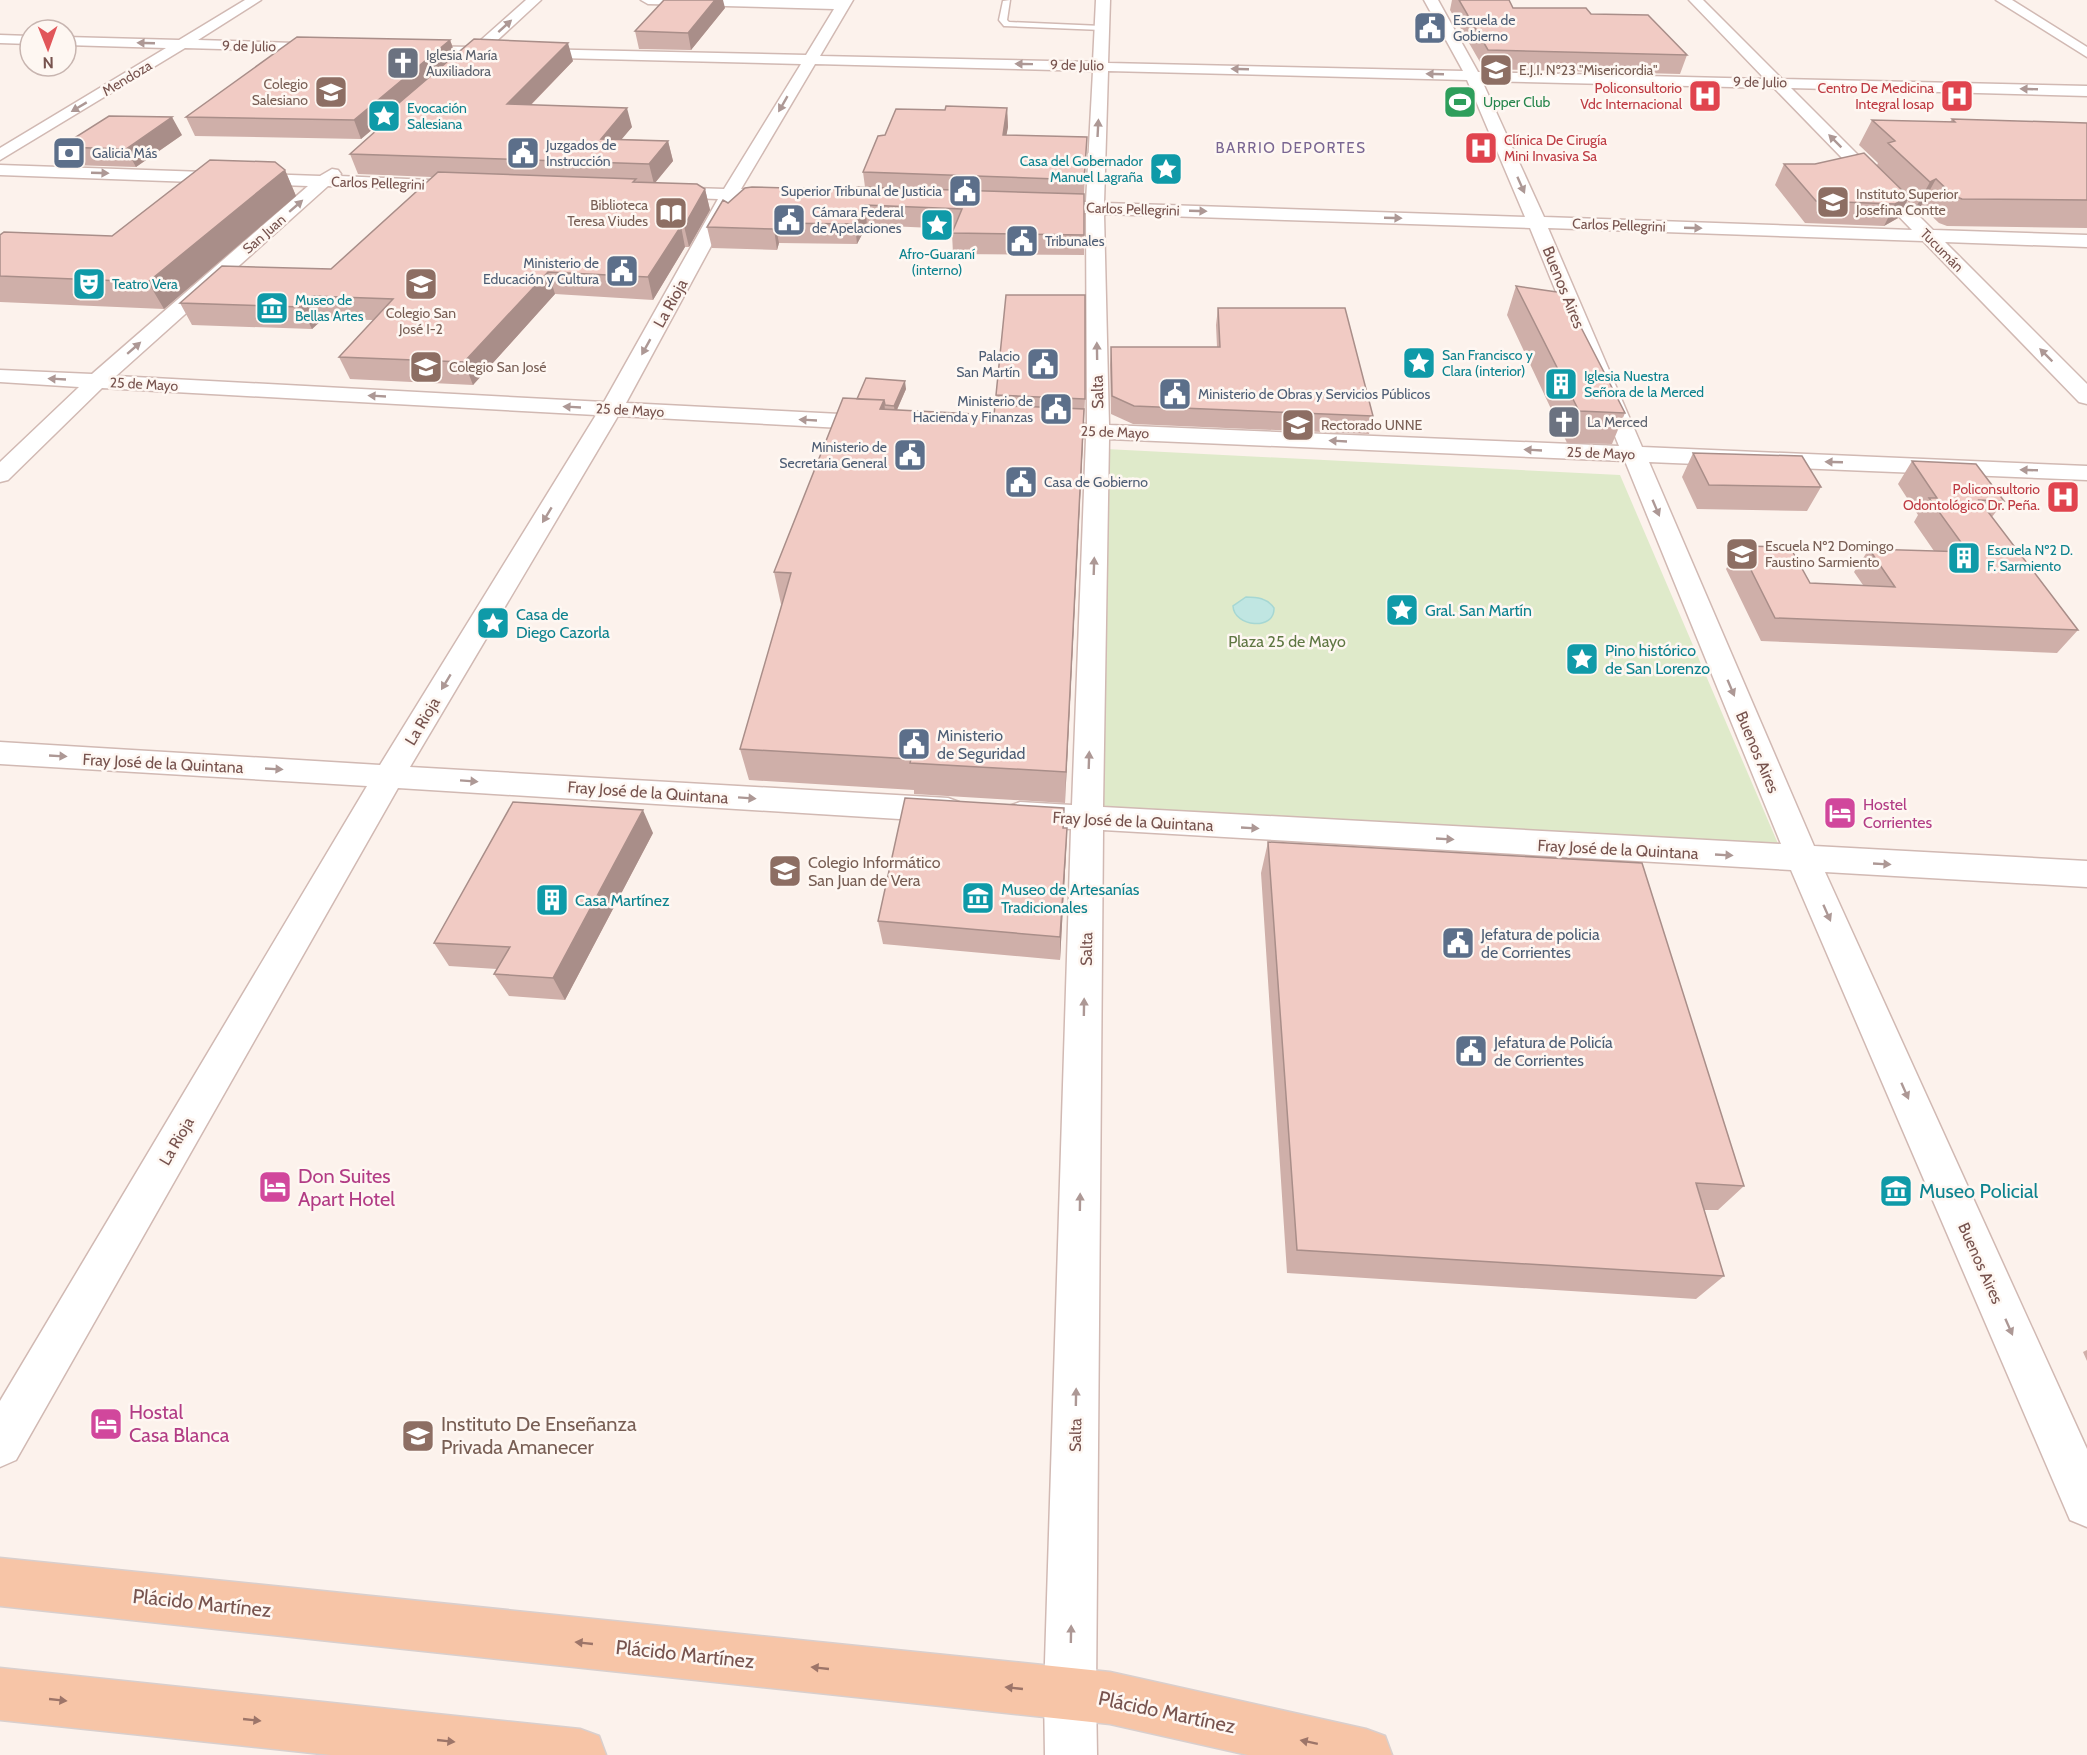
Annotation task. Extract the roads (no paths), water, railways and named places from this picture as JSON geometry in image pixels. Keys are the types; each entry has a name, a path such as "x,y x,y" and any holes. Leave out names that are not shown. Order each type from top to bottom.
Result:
{"main road":[{"name":"Plácido Martínez","path":"0,1582 1110,1698 1366,1755"},
{"path":"0,1694 580,1755"}],"street":[{"name":"Mendoza","path":"0,155 254,0"},
{"path":"450,74 534,0"},
{"path":"648,0 844,2"},
{"name":"Salta","path":"1071,1755 1070,1694 1087,819 1098,431 1095,208 1103,0"},
{"name":"Buenos Aires","path":"1431,0 1472,75 1537,223 1803,859 2087,1503"},
{"name":"Tucumán","path":"1696,0 2087,397"},
{"path":"2003,0 2087,53"},
{"name":"La Rioja","path":"0,1444 389,776 611,409 730,194 808,59 844,2"},
{"path":"0,39 18,40"},
{"name":"9 de Julio","path":"78,41 347,48"},
{"name":"9 de Julio","path":"394,49 2087,91"},
{"name":"San Juan","path":"0,475 97,381 343,166"},
{"name":"Carlos Pellegrini","path":"0,170 492,186"},
{"path":"647,191 800,197"},
{"name":"Carlos Pellegrini","path":"1024,205 2087,241"},
{"name":"25 de Mayo","path":"0,376 895,424"},
{"name":"25 de Mayo","path":"1014,428 2087,473"},
{"name":"Fray José de la Quintana","path":"0,753 1087,819 2087,874"}],"lane":[{"path":"1007,1 1003,20 1007,24 1102,28"}],"water":[{"path":"1246,597 1268,602 1274,608 1273,615 1262,623 1254,624 1240,618 1233,606"}],"place":[{"name":"Escuela de Gobierno","path":"1430,28"},
{"name":"Iglesia María Auxiliadora","path":"403,63"},
{"name":"E.J.I. Nº23 \"Misericordia\"","path":"1496,70"},
{"name":"Colegio Salesiano","path":"331,92"},
{"name":"Policonsultorio Vdc Internacional","path":"1705,96"},
{"name":"Centro De Medicina Integral Iosap","path":"1957,96"},
{"name":"Upper Club","path":"1460,102"},
{"name":"Evocación Salesiana","path":"384,116"},
{"name":"Clínica De Cirugía Mini Invasiva Sa","path":"1481,148"},
{"name":"Galicia Más","path":"69,153"},
{"name":"Juzgados de Instrucción","path":"523,153"},
{"name":"Casa del Gobernador Manuel Lagraña","path":"1166,169"},
{"name":"Superior Tribunal de Justicia","path":"965,191"},
{"name":"Instituto Superior Josefina Contte","path":"1833,202"},
{"name":"Biblioteca Teresa Viudes","path":"671,213"},
{"name":"Cámara Federal de Apelaciones","path":"789,220"},
{"name":"Afro-Guaraní (interno)","path":"937,225"},
{"name":"Tribunales","path":"1022,241"},
{"name":"Ministerio de Educación y Cultura","path":"622,271"},
{"name":"Teatro Vera","path":"89,284"},
{"name":"Colegio San José I-2","path":"421,284"},
{"name":"Museo de Bellas Artes","path":"272,308"},
{"name":"San Francisco y Clara (interior)","path":"1419,363"},
{"name":"Palacio San Martín","path":"1043,364"},
{"name":"Colegio San José","path":"426,367"},
{"name":"Iglesia Nuestra Señora de la Merced","path":"1561,384"},
{"name":"Ministerio de Obras y Servicios Públicos","path":"1175,394"},
{"name":"Ministerio de Hacienda y Finanzas","path":"1056,409"},
{"name":"La Merced","path":"1564,422"},
{"name":"Rectorado UNNE","path":"1298,425"},
{"name":"Ministerio de Secretaria General","path":"910,455"},
{"name":"Casa de Gobierno","path":"1021,482"},
{"name":"Policonsultorio Odontológico Dr. Peña.","path":"2063,497"},
{"name":"Escuela Nº2 Domingo Faustino Sarmiento","path":"1742,554"},
{"name":"Escuela Nº2 D. F. Sarmiento","path":"1964,558"},
{"name":"Gral. San Martín","path":"1402,610"},
{"name":"Casa de Diego Cazorla","path":"493,623"},
{"name":"Pino histórico de San Lorenzo","path":"1582,659"},
{"name":"Ministerio de Seguridad","path":"914,744"},
{"name":"Hostel Corrientes","path":"1840,813"},
{"name":"Colegio Informático San Juan de Vera","path":"785,871"},
{"name":"Museo de Artesanías Tradicionales","path":"978,898"},
{"name":"Casa Martínez","path":"552,900"},
{"name":"Jefatura de policia de Corrientes","path":"1458,943"},
{"name":"Jefatura de Policía de Corrientes","path":"1471,1051"},
{"name":"Don Suites Apart Hotel","path":"275,1187"},
{"name":"Museo Policial","path":"1896,1191"},
{"name":"Hostal Casa Blanca","path":"106,1424"},
{"name":"Instituto De Enseñanza Privada Amanecer","path":"418,1436"}],"district":[{"name":"BARRIO DEPORTES","path":"1291,148"}],"park label":[{"name":"Plaza 25 de Mayo","path":"1287,641"}]}
